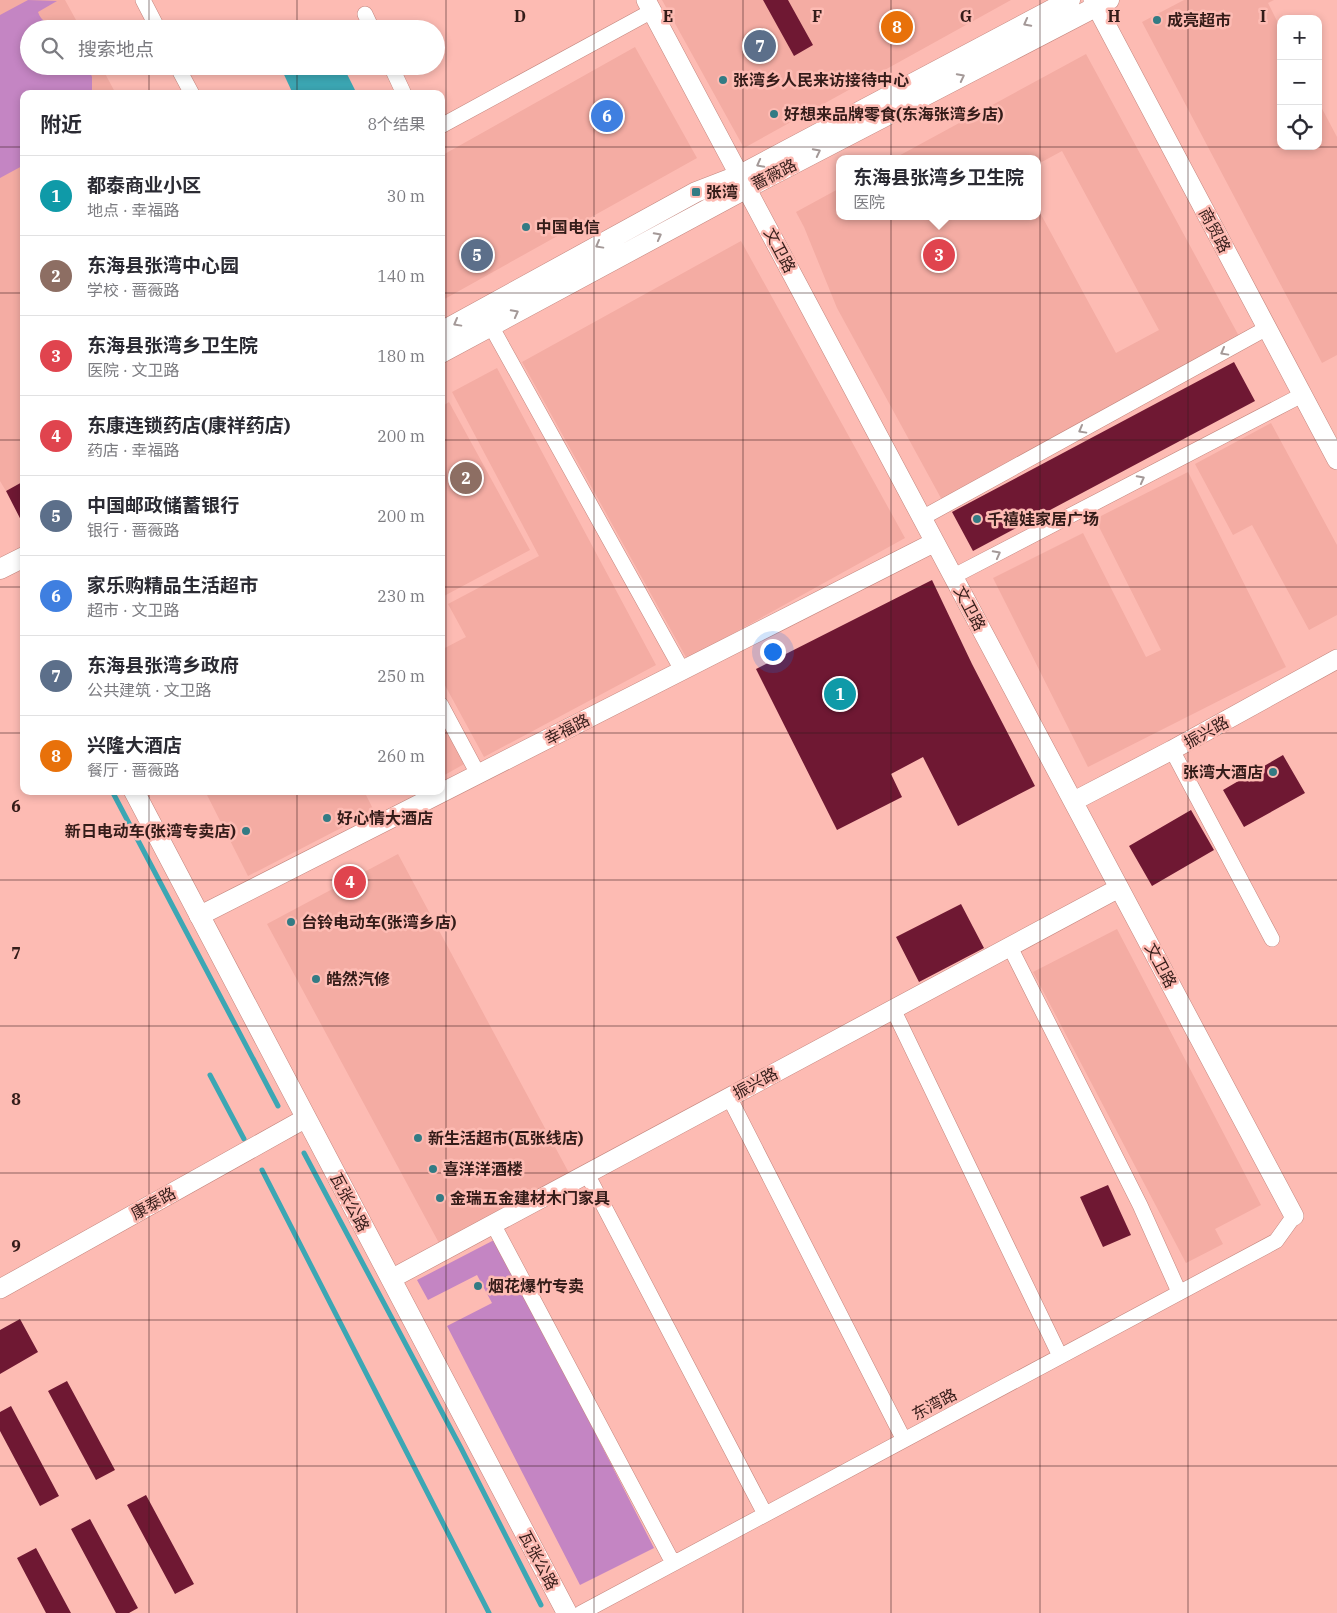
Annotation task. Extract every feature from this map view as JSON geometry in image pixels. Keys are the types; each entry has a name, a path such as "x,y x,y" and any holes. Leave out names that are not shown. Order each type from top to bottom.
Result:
{"main road":[{"name":"蔷薇路","path":"445,351 743,181 1070,0"},
{"name":"蔷薇路","path":"445,330 696,192 743,181 1100,2"},
{"name":"瓦张公路","path":"136,795 568,1612"}],"street":[{"path":"143,0 153,20"},
{"name":"商贸路","path":"1100,2 1267,328 1337,460"},
{"path":"445,124 650,6"},
{"name":"文卫路","path":"650,6 1294,1216"},
{"path":"365,14 368,20"},
{"path":"182,75 190,90"},
{"path":"395,75 402,90"},
{"path":"491,326 682,670"},
{"path":"922,518 1267,328"},
{"path":"954,576 1302,395"},
{"name":"幸福路","path":"445,791 935,542"},
{"name":"振兴路","path":"1074,801 1337,660"},
{"path":"445,713 478,774"},
{"path":"1172,750 1272,940"},
{"name":"幸福路","path":"199,916 437,795"},
{"name":"振兴路","path":"391,1279 1120,888"},
{"path":"1010,947 1140,1205 1179,1292"},
{"path":"893,1009 1060,1356"},
{"path":"729,1097 904,1440"},
{"name":"康泰路","path":"0,1289 306,1118"},
{"path":"587,1174 765,1514"},
{"name":"东湾路","path":"568,1612 673,1564 1276,1240 1294,1216"},
{"path":"493,1224 673,1564"}],"shaded area":[{"path":"0,0 65,0 76,20 20,20 20,75 106,75 114,90 20,90 20,483 6,491 0,481"},
{"path":"28,0 57,1 38,12 43,20 20,20 20,75 91,75 92,90 20,90 20,167 0,178 0,15"},
{"path":"662,0 1011,0 744,148"},
{"path":"1184,0 1274,0 1268,3 1277,21 1277,150 1322,150 1322,109 1337,137 1337,355 1322,363 1142,22"},
{"path":"635,47 697,158 445,299 445,154"},
{"path":"1086,54 1240,338 942,500 837,308 796,212 836,190 836,220 1041,220 1041,215 1116,353 1159,330 1062,151 1041,162 1041,155 900,155"},
{"path":"741,241 905,538 687,659 522,362"},
{"path":"497,368 656,665 484,757 445,685 445,648 466,637 448,604 539,556 452,392"},
{"path":"449,402 530,550 445,595 445,404"},
{"path":"1271,423 1337,545 1337,615 1309,630 1252,525 1233,535 1195,464"},
{"path":"1188,472 1286,667 1088,767 993,578 1083,533 1146,657 1161,650 1095,519"},
{"path":"445,725 466,763 445,775"},
{"path":"207,795 366,795 374,811 248,876"},
{"path":"398,854 569,1173 439,1243 267,924"},
{"path":"1117,929 1261,1205 1215,1229 1223,1244 1186,1263 1033,972"},
{"path":"496,1239 654,1548 580,1585 447,1326 492,1303 477,1275 428,1300 417,1280"}],"water":[{"path":"284,75 348,75 355,90 291,90"}],"building":[{"path":"763,0 788,0 813,45 794,56"},
{"path":"1234,362 1255,401 973,551 952,512"},
{"path":"20,483 20,518 6,491"},
{"path":"932,580 972,664 1035,786 958,826 923,757 891,774 902,797 837,830 756,669"},
{"path":"1283,755 1305,793 1244,827 1223,790"},
{"path":"1191,810 1214,850 1152,886 1129,846"},
{"path":"961,904 984,948 919,982 896,937"},
{"path":"1108,1185 1131,1235 1103,1247 1080,1197"},
{"path":"20,1319 38,1352 0,1374 0,1330"},
{"path":"67,1381 115,1470 96,1480 48,1391"},
{"path":"11,1406 59,1496 40,1506 0,1431 0,1412"},
{"path":"146,1495 194,1584 175,1594 127,1505"},
{"path":"90,1519 138,1608 129,1613 116,1613 71,1529"},
{"path":"36,1548 71,1613 46,1613 17,1558"}],"waterway":[{"path":"114,795 278,1106"},
{"path":"210,1075 244,1139"},
{"path":"304,1153 461,1448 541,1605"},
{"path":"262,1170 489,1613"}],"place":[{"name":"成亮超市","path":"1157,20"},
{"name":"兴隆大酒店","path":"897,27"},
{"name":"东海县张湾乡政府","path":"760,46"},
{"name":"张湾乡人民来访接待中心","path":"723,80"},
{"name":"好想来品牌零食(东海张湾乡店)","path":"774,114"},
{"name":"家乐购精品生活超市","path":"607,116"},
{"name":"张湾","path":"696,192"},
{"name":"中国电信","path":"526,227"},
{"name":"中国邮政储蓄银行","path":"477,255"},
{"name":"东海县张湾乡卫生院","path":"939,255"},
{"name":"东海县张湾中心园","path":"466,478"},
{"name":"千禧娃家居广场","path":"977,519"},
{"name":"都泰商业小区","path":"840,694"},
{"name":"张湾大酒店","path":"1273,772"},
{"name":"好心情大酒店","path":"327,818"},
{"name":"新日电动车(张湾专卖店)","path":"246,831"},
{"name":"东康连锁药店(康祥药店)","path":"350,882"},
{"name":"台铃电动车(张湾乡店)","path":"291,922"},
{"name":"皓然汽修","path":"316,979"},
{"name":"新生活超市(瓦张线店)","path":"418,1138"},
{"name":"喜洋洋酒楼","path":"433,1169"},
{"name":"金瑞五金建材木门家具","path":"440,1198"},
{"name":"烟花爆竹专卖","path":"478,1286"}]}
